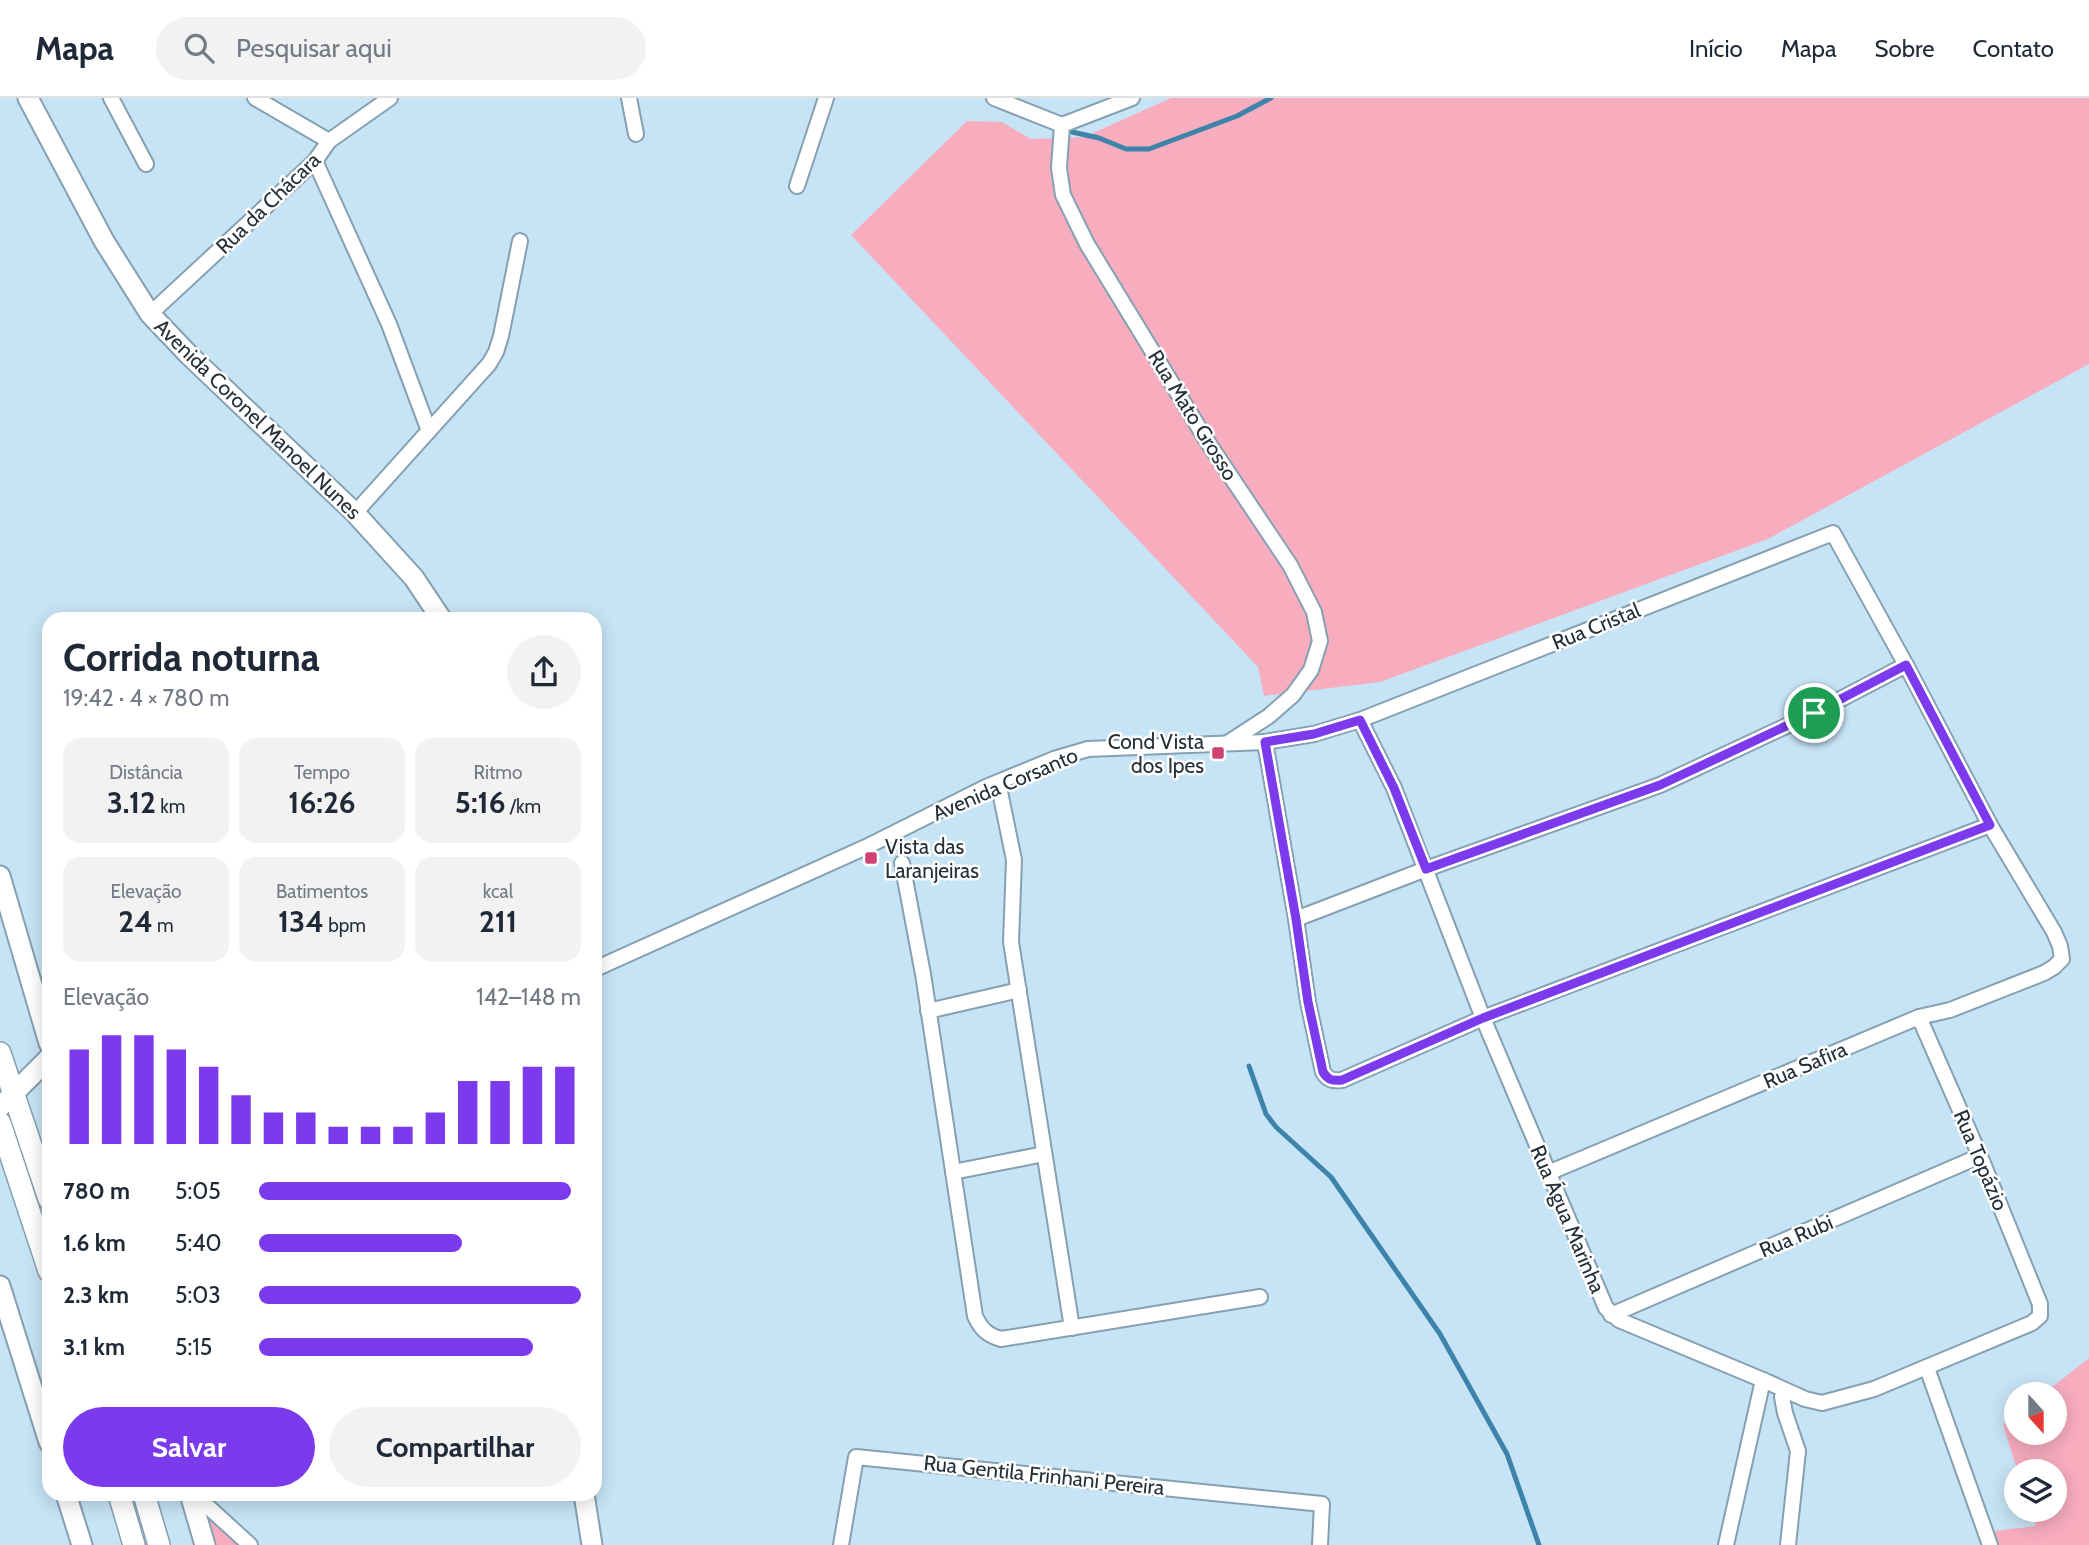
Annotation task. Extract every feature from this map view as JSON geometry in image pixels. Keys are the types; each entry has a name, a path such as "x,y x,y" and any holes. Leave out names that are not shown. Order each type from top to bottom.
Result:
{"main road":[{"path":"0,1053 7,1100 42,1182"},
{"path":"0,1123 42,1250"},
{"path":"121,1501 134,1545"},
{"path":"146,1501 159,1545"}],"street":[{"name":"Avenida Coronel Manoel Nunes","path":"28,98 104,241 150,314 189,355 355,513 414,578 437,612"},
{"path":"111,98 146,164"},
{"path":"255,98 330,141"},
{"name":"Rua da Chácara","path":"150,314 315,162 330,141 390,98"},
{"path":"629,98 636,134"},
{"path":"797,186 826,98"},
{"path":"994,98 1062,125 1132,98"},
{"name":"Rua Mato Grosso","path":"1062,125 1059,168 1063,195 1087,244 1207,441 1290,565 1314,612 1320,641 1311,670 1293,695 1269,716 1229,743"},
{"path":"315,162 389,324 429,431"},
{"path":"355,513 489,364 501,336 520,241"},
{"name":"Rua Cristal","path":"1360,720 1833,533 1906,665"},
{"path":"1265,742 1308,1002 1323,1072 1327,1078 1334,1081 1342,1080 1483,1018 1990,825 1906,665 1814,713 1660,785 1296,919"},
{"name":"Avenida Corsanto","path":"602,966 866,847 998,782 1054,759 1088,749 1265,742 1314,734 1360,720"},
{"name":"Rua Água Marinha","path":"1360,720 1394,788 1483,1018 1611,1315 1784,1391 1822,1403 1874,1389 2032,1323 2040,1316 2040,1304"},
{"path":"998,782 1014,860 1011,942 1072,1328"},
{"name":"Rua Safira","path":"1548,1173 1919,1017 1950,1010 2054,967 2062,959 2054,932 1990,825"},
{"path":"902,863 975,1315 981,1328 990,1336 1001,1339 1261,1297"},
{"path":"0,876 42,1014"},
{"path":"928,1011 1019,990"},
{"name":"Rua Topázio","path":"1919,1017 1980,1156 2040,1304"},
{"path":"7,1100 42,1065"},
{"path":"953,1172 1044,1154"},
{"name":"Rua Rubi","path":"1611,1315 1980,1156"},
{"path":"0,1286 42,1420"},
{"path":"1927,1368 1990,1545"},
{"path":"1726,1545 1763,1380"},
{"path":"1784,1391 1782,1397 1785,1413 1798,1451 1788,1545"},
{"name":"Rua Gentila Frinhani Pereira","path":"841,1545 856,1457 1322,1504 1320,1545"},
{"path":"68,1501 82,1545"},
{"path":"194,1501 205,1545"},
{"path":"200,1501 250,1545"},
{"path":"585,1501 592,1545"}],"shaded area":[{"path":"1171,98 2089,98 2089,364 1768,539 1380,682 1264,696 1258,667 851,235 967,121 1002,122 1031,139 1084,137"},
{"path":"2089,1358 2089,1545 1999,1545 1994,1531 2036,1526 2035,1522 2067,1522 2067,1459 2014,1459 2010,1446 2067,1446 2067,1382 2059,1382"},
{"path":"202,1519 219,1523 240,1545 210,1545"}],"waterway":[{"path":"1072,132 1099,138 1126,149 1149,149 1237,116 1271,98"},
{"path":"1249,1066 1266,1114 1276,1127 1331,1177 1440,1334 1507,1454 1539,1545"}],"place":[{"name":"Cond Vista dos Ipes","path":"1218,753"},
{"name":"Vista das Laranjeiras","path":"871,858"}],"route":[{"path":"1906,665 1990,825 1483,1018 1342,1080 1327,1078 1323,1072 1308,1002 1265,742 1314,734 1360,720 1394,788 1426,869 1660,785 1814,713 1906,665"}]}
